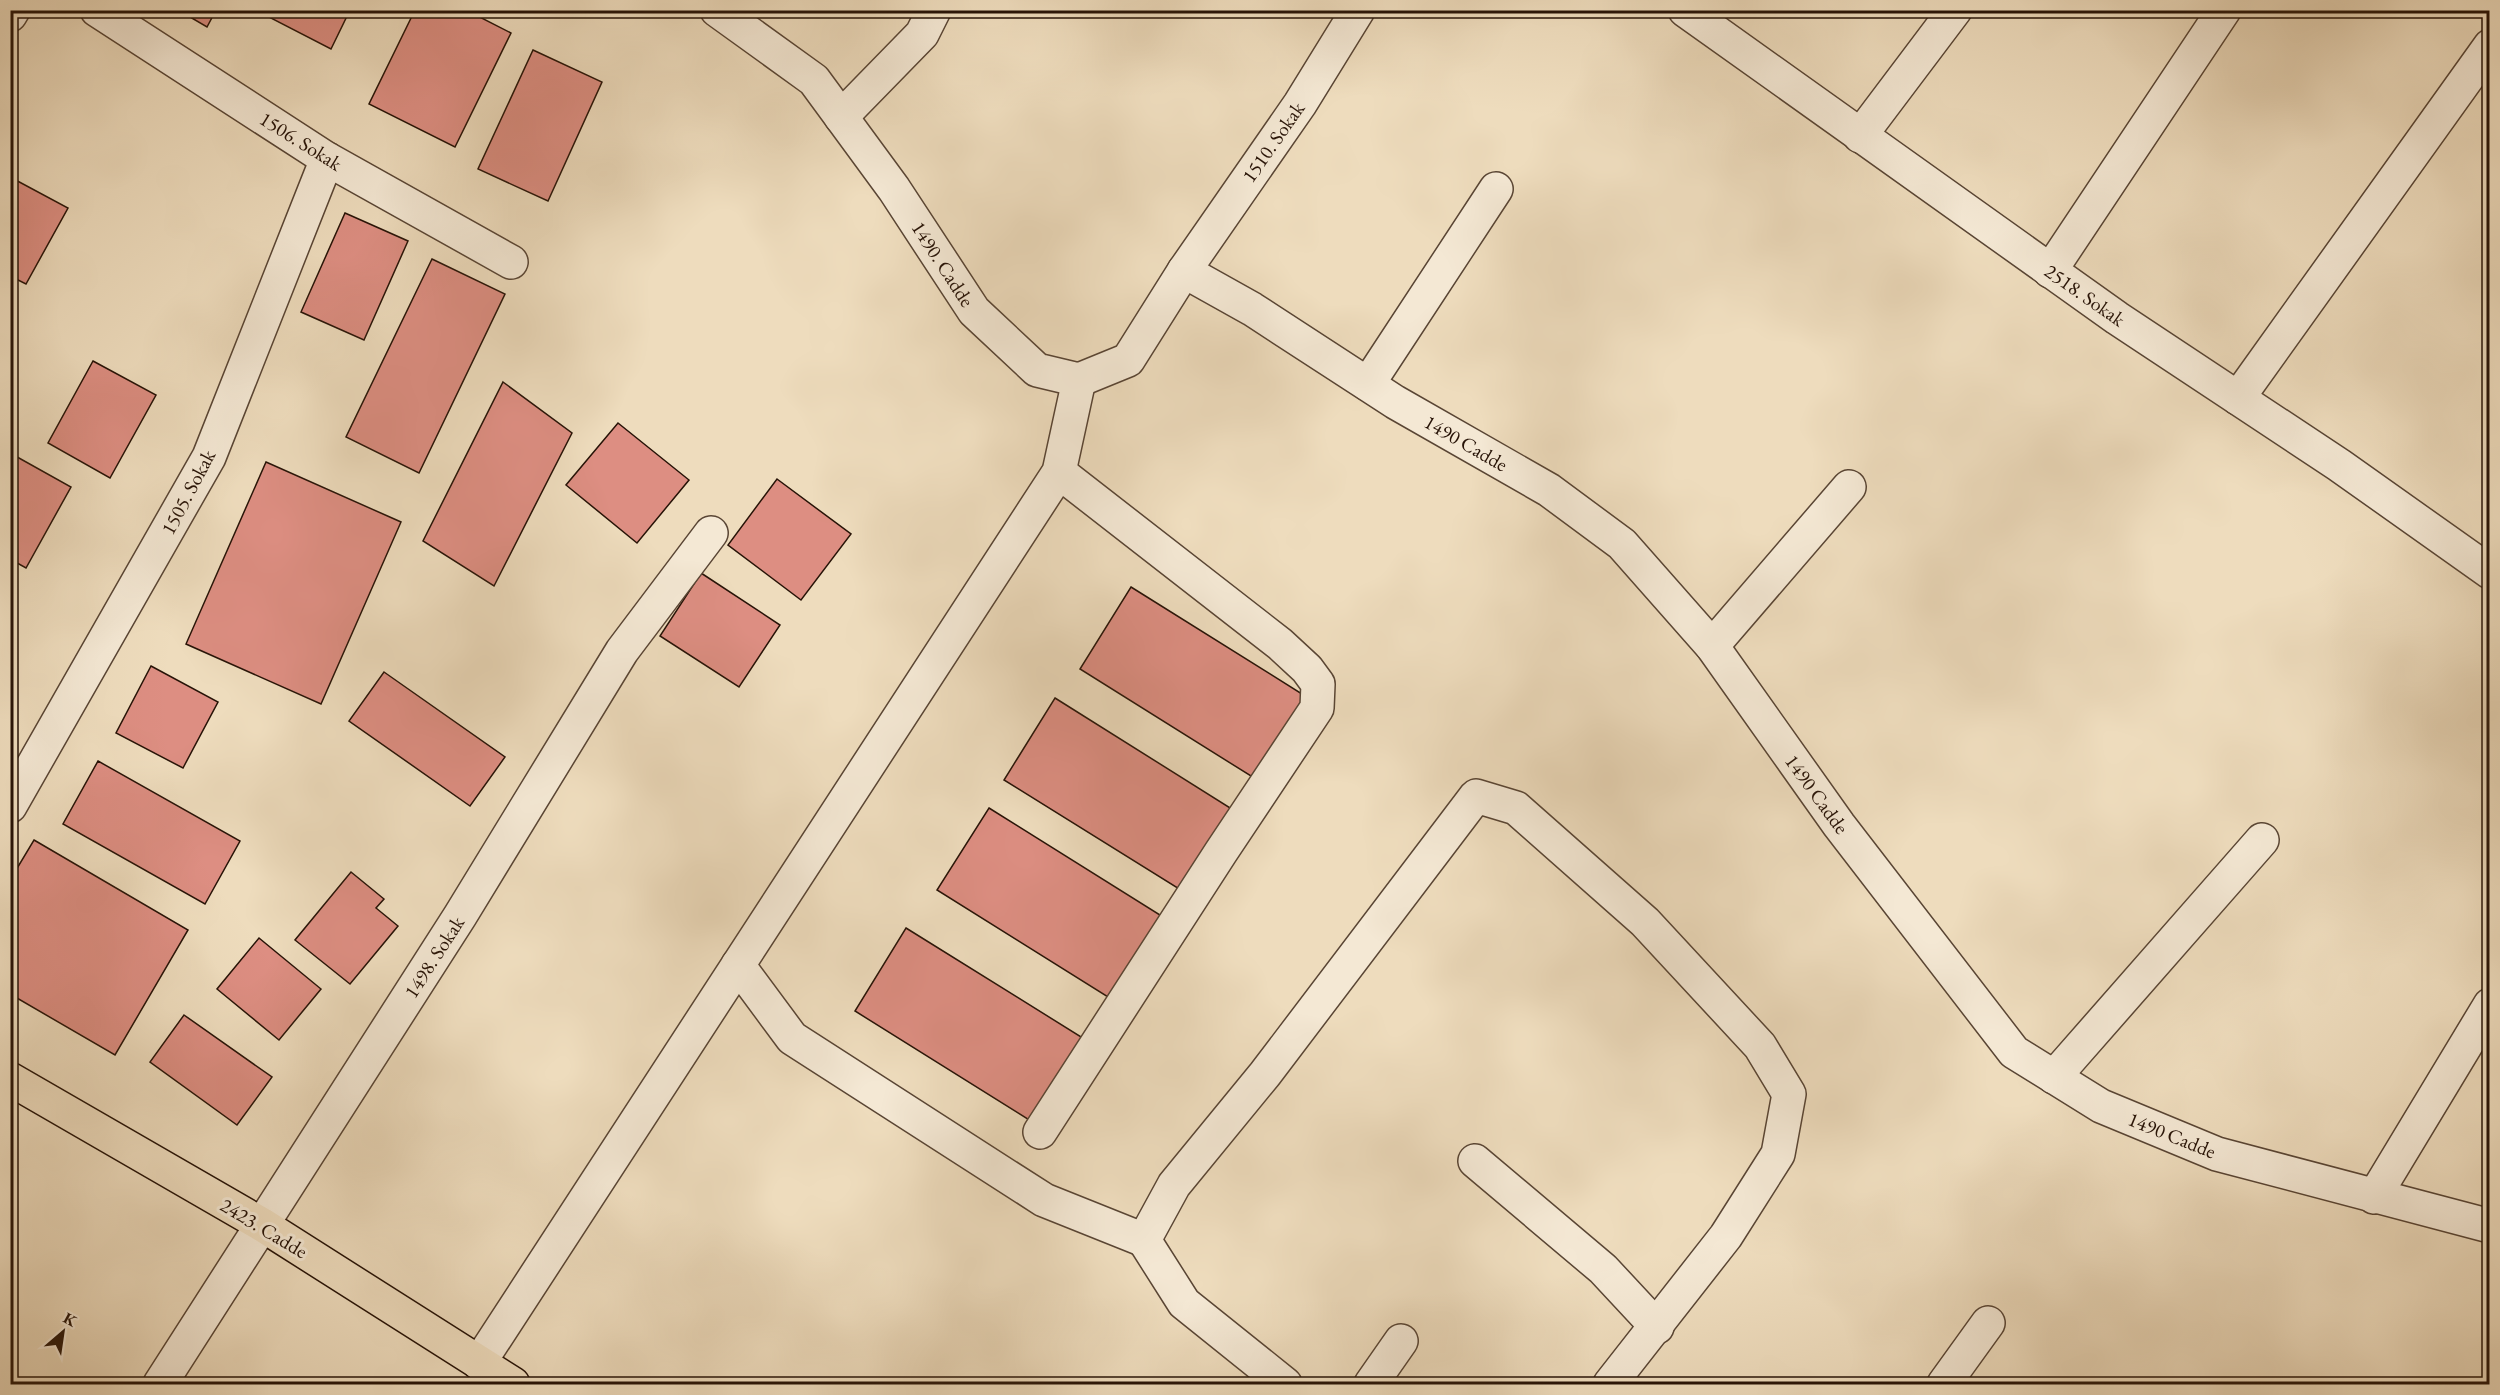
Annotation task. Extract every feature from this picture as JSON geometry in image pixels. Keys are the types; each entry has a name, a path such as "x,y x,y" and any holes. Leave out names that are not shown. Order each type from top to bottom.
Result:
{"main road":[{"name":"2423. Cadde","path":"10,1079 261,1224 513,1384"}],"street":[{"path":"10,15 13,10"},
{"name":"1506. Sokak","path":"97,10 327,159 511,262"},
{"name":"1490. Cadde","path":"717,10 814,80 894,189 974,311 1037,370 1079,380"},
{"path":"842,117 922,34 934,10"},
{"name":"1510. Sokak","path":"1184,272 1300,104 1358,10"},
{"name":"2518. Sokak","path":"1685,10 2050,271 2339,465 2490,572"},
{"path":"1860,136 1955,10"},
{"path":"2050,271 2224,10"},
{"path":"2238,398 2490,46"},
{"name":"1505. Sokak","path":"10,806 209,457 327,159"},
{"path":"1368,384 1496,189"},
{"path":"479,1363 1059,472 1079,380 1128,360 1184,272"},
{"name":"1490 Cadde","path":"1184,272 1252,309 1368,384 1549,490 1622,544 1712,646 1839,825 2014,1052 2101,1106 2217,1154 2490,1226"},
{"path":"1040,1132 1317,708 1318,684 1307,669 1280,644 1059,472"},
{"path":"1712,646 1849,487"},
{"name":"1498. Sokak","path":"160,1384 460,916 622,651 711,533"},
{"path":"1143,1240 1174,1185 1279,1055 1476,795 1516,808 1645,922 1760,1046 1789,1094 1778,1154 1726,1236 1657,1327 1610,1384"},
{"path":"2054,1077 2262,840"},
{"path":"738,965 792,1038 1044,1200 1143,1240 1184,1303 1285,1384"},
{"path":"2374,1197 2490,1005"},
{"path":"1475,1161 1603,1269 1657,1327"},
{"path":"1944,1384 1988,1323"},
{"path":"1371,1384 1401,1341"}],"building":[{"path":"178,10 216,10 207,27"},
{"path":"262,10 350,10 331,49 261,13"},
{"path":"415,10 466,10 511,33 455,147 369,104"},
{"path":"533,50 602,82 548,201 478,169"},
{"path":"10,177 68,208 26,284 10,276"},
{"path":"345,213 408,241 364,340 301,312"},
{"path":"432,259 505,294 419,473 346,437"},
{"path":"93,361 156,395 110,478 48,443"},
{"path":"503,382 572,433 494,586 423,541"},
{"path":"618,423 689,480 637,543 566,485"},
{"path":"10,453 71,487 26,568 10,559"},
{"path":"266,462 401,522 321,704 186,644"},
{"path":"777,479 851,534 801,600 728,545"},
{"path":"701,573 780,625 739,687 660,636"},
{"path":"1131,587 1310,699 1259,781 1080,669"},
{"path":"151,666 218,702 183,768 116,733"},
{"path":"384,672 505,757 470,806 349,721"},
{"path":"1055,698 1235,811 1184,892 1004,780"},
{"path":"98,761 240,841 205,904 63,824"},
{"path":"989,808 1168,920 1116,1002 937,890"},
{"path":"34,840 188,930 115,1055 10,994 10,880"},
{"path":"351,872 384,899 376,908 398,926 350,984 295,940"},
{"path":"906,928 1086,1040 1034,1123 855,1011"},
{"path":"259,938 321,989 279,1040 217,989"},
{"path":"184,1015 272,1077 237,1125 150,1062"}]}
